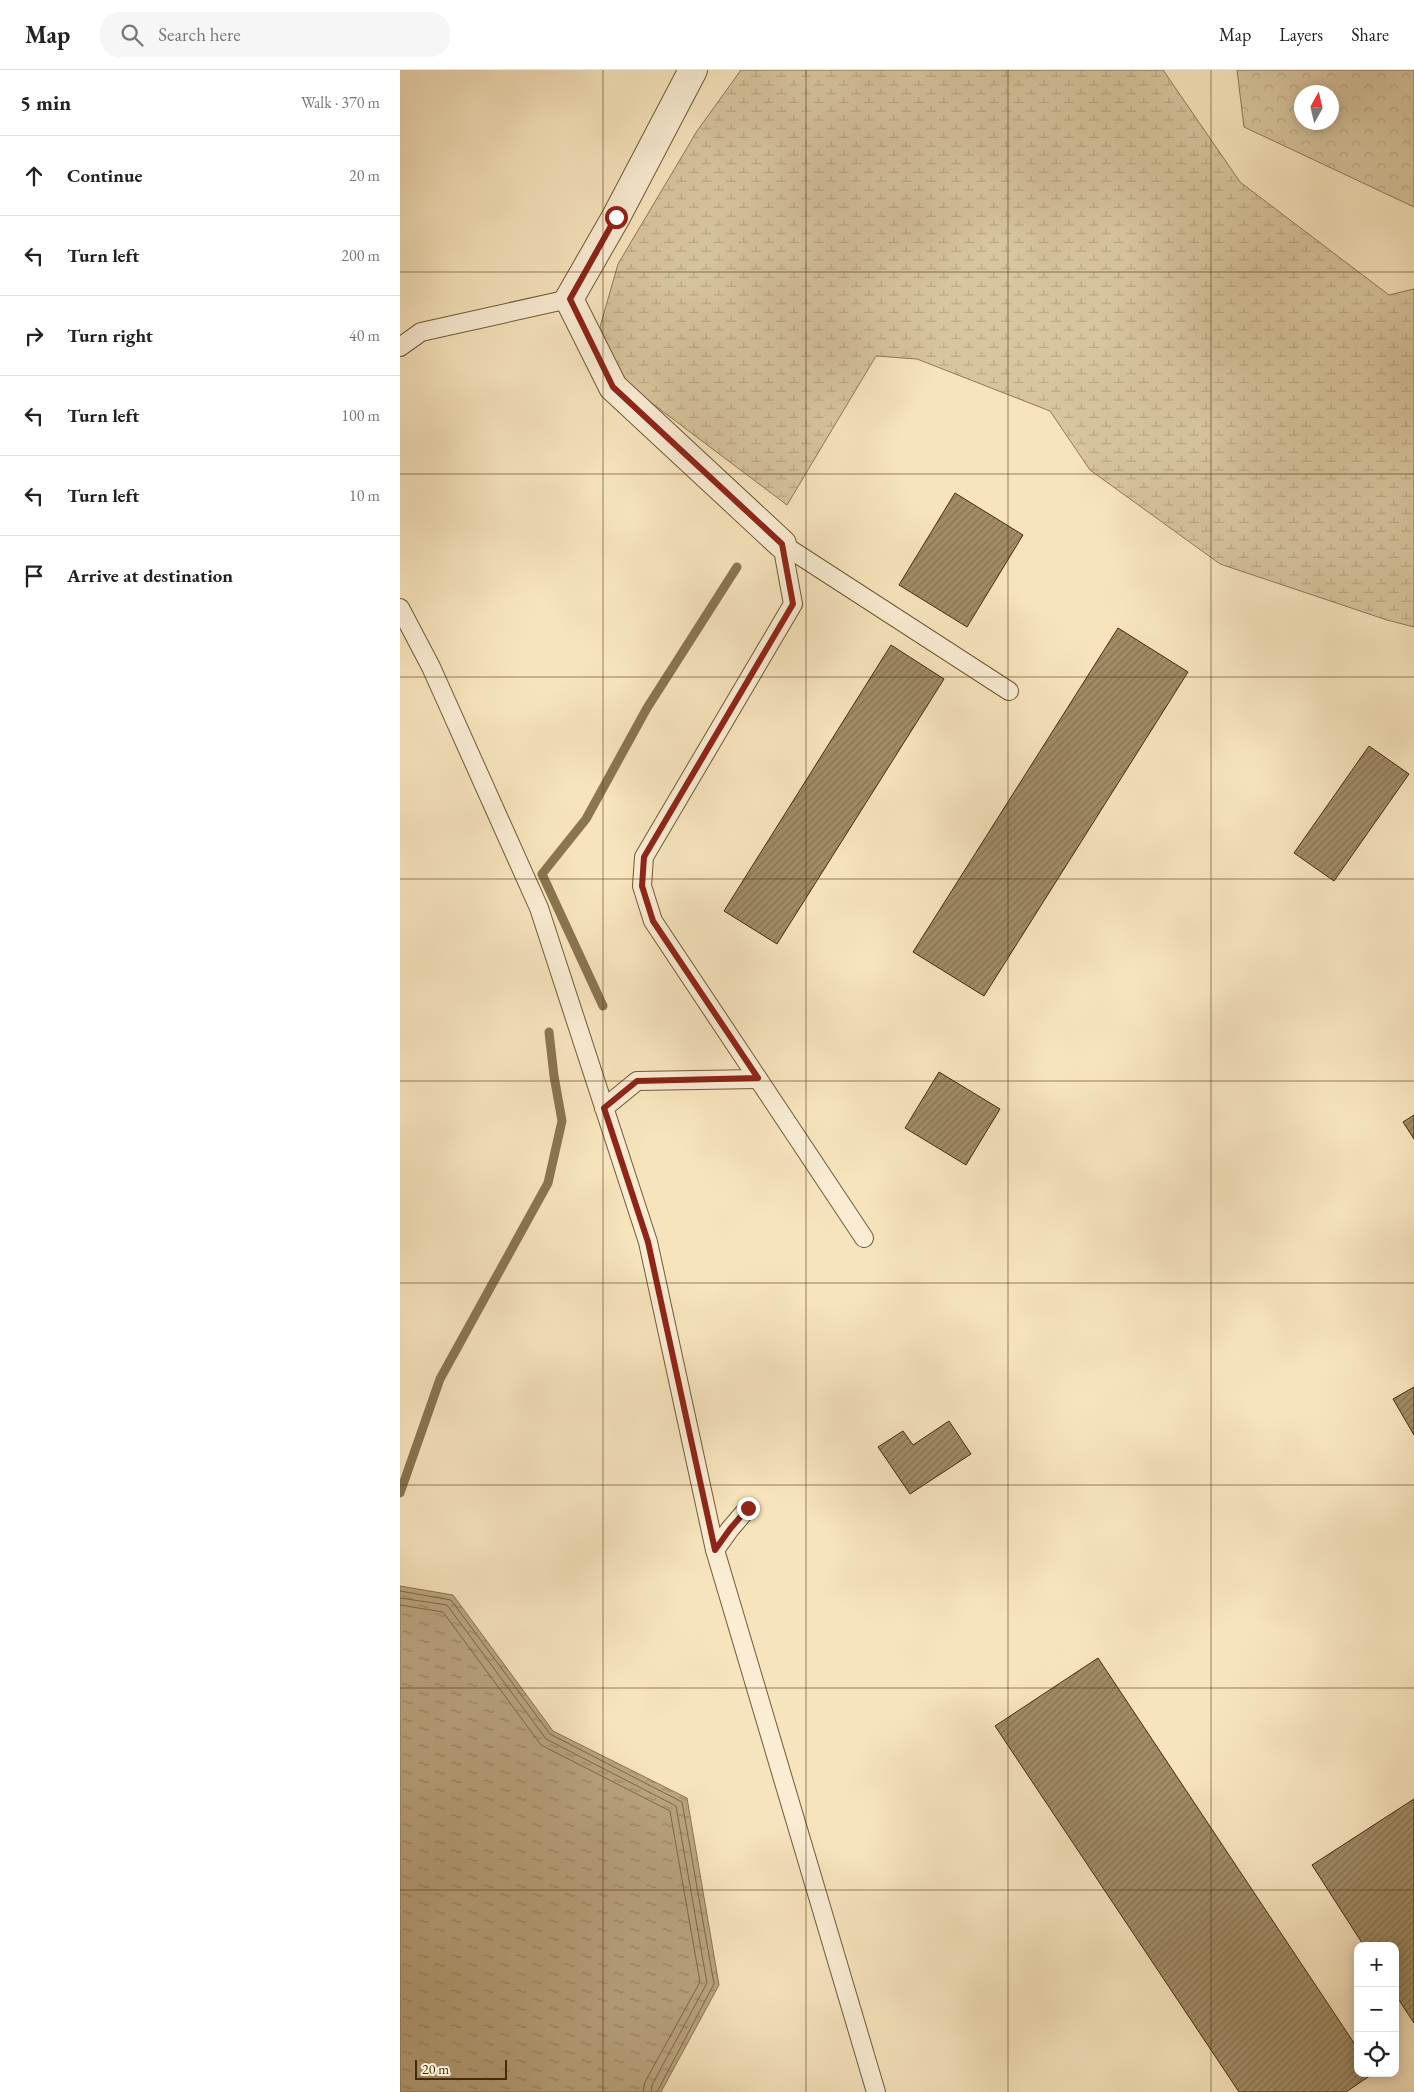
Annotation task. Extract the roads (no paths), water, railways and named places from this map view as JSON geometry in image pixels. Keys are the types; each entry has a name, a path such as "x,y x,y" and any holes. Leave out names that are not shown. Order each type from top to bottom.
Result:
{"street":[{"path":"693,70 616,217 570,299 613,387 782,544"}],"lane":[{"path":"400,347 421,332 570,299"},
{"path":"782,544 1009,691"},
{"path":"782,544 793,604 644,857 642,886 653,921 864,1238"},
{"path":"400,608 431,667 539,908 648,1242 715,1550 876,2092"},
{"path":"604,1108 637,1081 758,1078"},
{"path":"715,1550 748,1508"}],"water":[{"path":"400,1586 453,1595 553,1731 687,1798 719,1985 661,2092 400,2092"}],"waterway":[{"path":"603,1006 542,874 586,819 647,708 737,567"},
{"path":"400,1493 440,1379 548,1183 562,1121 549,1032"}]}
